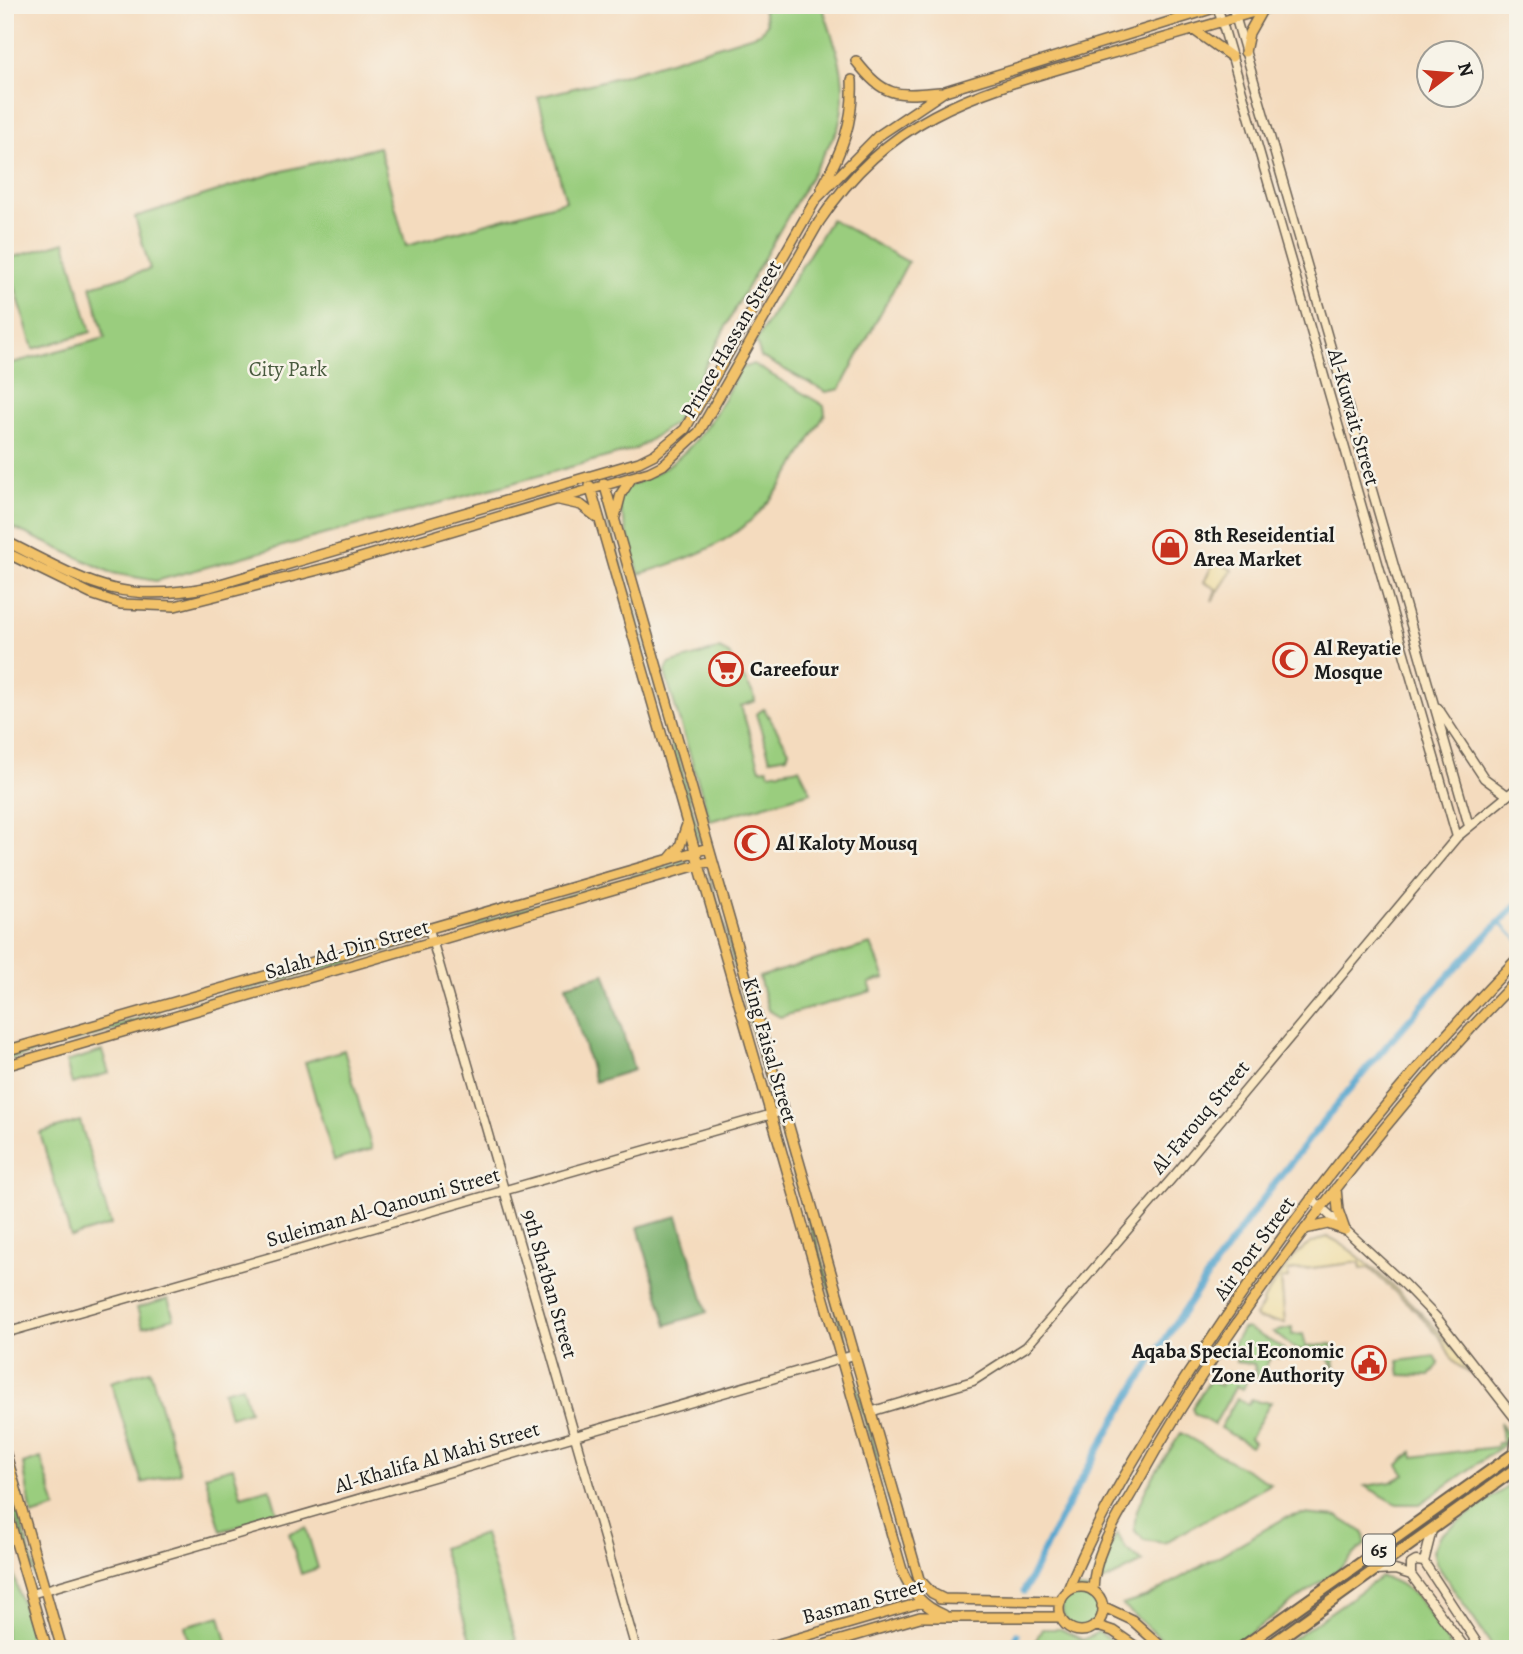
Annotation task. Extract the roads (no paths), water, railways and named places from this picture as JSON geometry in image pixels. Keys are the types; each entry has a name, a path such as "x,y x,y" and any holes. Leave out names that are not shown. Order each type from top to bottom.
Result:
{"highway":[{"name":"65","path":"1240,1649 1516,1452"},
{"name":"65","path":"1265,1649 1518,1467"},
{"path":"1394,1540 1402,1552"}],"main road":[{"path":"1190,15 1202,5"},
{"name":"Al-Kuwait Street","path":"1232,5 1469,826"},
{"name":"Prince Hassan Street","path":"5,552 90,594 121,604 175,606 330,566 605,486 663,465 699,432 819,222 840,190 876,154 922,121 974,94 1278,5"},
{"name":"Prince Hassan Street","path":"5,541 87,581 113,590 163,594 210,587 587,478 655,454 685,429 816,199 878,135 945,91 1220,6"},
{"name":"Al-Kuwait Street","path":"1220,6 1222,22 1457,837"},
{"path":"1245,52 1249,33 1262,10"},
{"path":"1194,30 1232,57"},
{"path":"856,61 871,81 892,93 902,96 945,91"},
{"path":"816,199 846,141 853,107 852,80"},
{"path":"1319,357 1332,352"},
{"name":"King Faisal Street","path":"601,473 915,1566 923,1586 944,1600"},
{"path":"615,519 621,494 632,477"},
{"name":"King Faisal Street","path":"587,478 902,1570 909,1586 921,1602 944,1615"},
{"path":"558,499 581,505 599,519"},
{"path":"1430,691 1446,723 1484,778 1507,795"},
{"name":"Al-Farouq Street","path":"870,1412 973,1381 999,1367 1031,1342 1174,1176 1457,837 1518,787"},
{"path":"668,859 684,837 685,819"},
{"name":"Salah Ad-Din Street","path":"5,1051 708,848"},
{"name":"Salah Ad-Din Street","path":"5,1066 711,860"},
{"name":"9th Sha'ban Street","path":"429,929 636,1649"},
{"name":"Air Port Street","path":"1068,1592 1092,1537 1161,1415 1239,1298 1311,1198 1429,1055 1518,958"},
{"name":"Air Port Street","path":"1093,1591 1097,1557 1151,1457 1241,1314 1336,1187 1416,1087 1518,978"},
{"name":"Suleiman Al-Qanouni Street","path":"5,1333 783,1111"},
{"path":"1336,1187 1338,1210 1345,1230"},
{"path":"1311,1198 1437,1318 1518,1422 1516,1452"},
{"path":"1303,1230 1328,1224 1345,1230"},
{"name":"Al-Khalifa Al Mahi Street","path":"31,1594 854,1354"},
{"path":"5,1451 62,1649"},
{"path":"5,1505 47,1649"},
{"path":"1424,1563 1432,1530"},
{"path":"1411,1575 1411,1564 1416,1561 1424,1563 1481,1649"},
{"path":"902,1570 915,1566"},
{"path":"1376,1570 1395,1570 1411,1575 1466,1649"},
{"path":"1102,1606 1095,1625 1087,1630 1074,1629 1061,1617 1061,1601 1068,1592 1080,1587 1093,1591 1102,1606 1132,1620 1164,1649"},
{"name":"Basman Street","path":"761,1649 921,1602 1061,1601"},
{"name":"Basman Street","path":"810,1649 920,1617 1061,1617"},
{"path":"1095,1625 1113,1631 1139,1649"}],"waterway":[{"path":"1024,1591 1099,1448 1183,1312 1229,1246 1326,1118 1377,1057 1463,960 1518,904"},
{"path":"1500,922 1518,941"},
{"path":"1010,1649 1017,1635"}],"place":[{"name":"8th Reseidential Area Market","path":"1170,547"},
{"name":"Al Reyatie Mosque","path":"1290,660"},
{"name":"Careefour","path":"726,669"},
{"name":"Al Kaloty Mousq","path":"752,843"},
{"name":"Aqaba Special Economic Zone Authority","path":"1369,1363"}],"park label":[{"name":"City Park","path":"288,369"}]}
